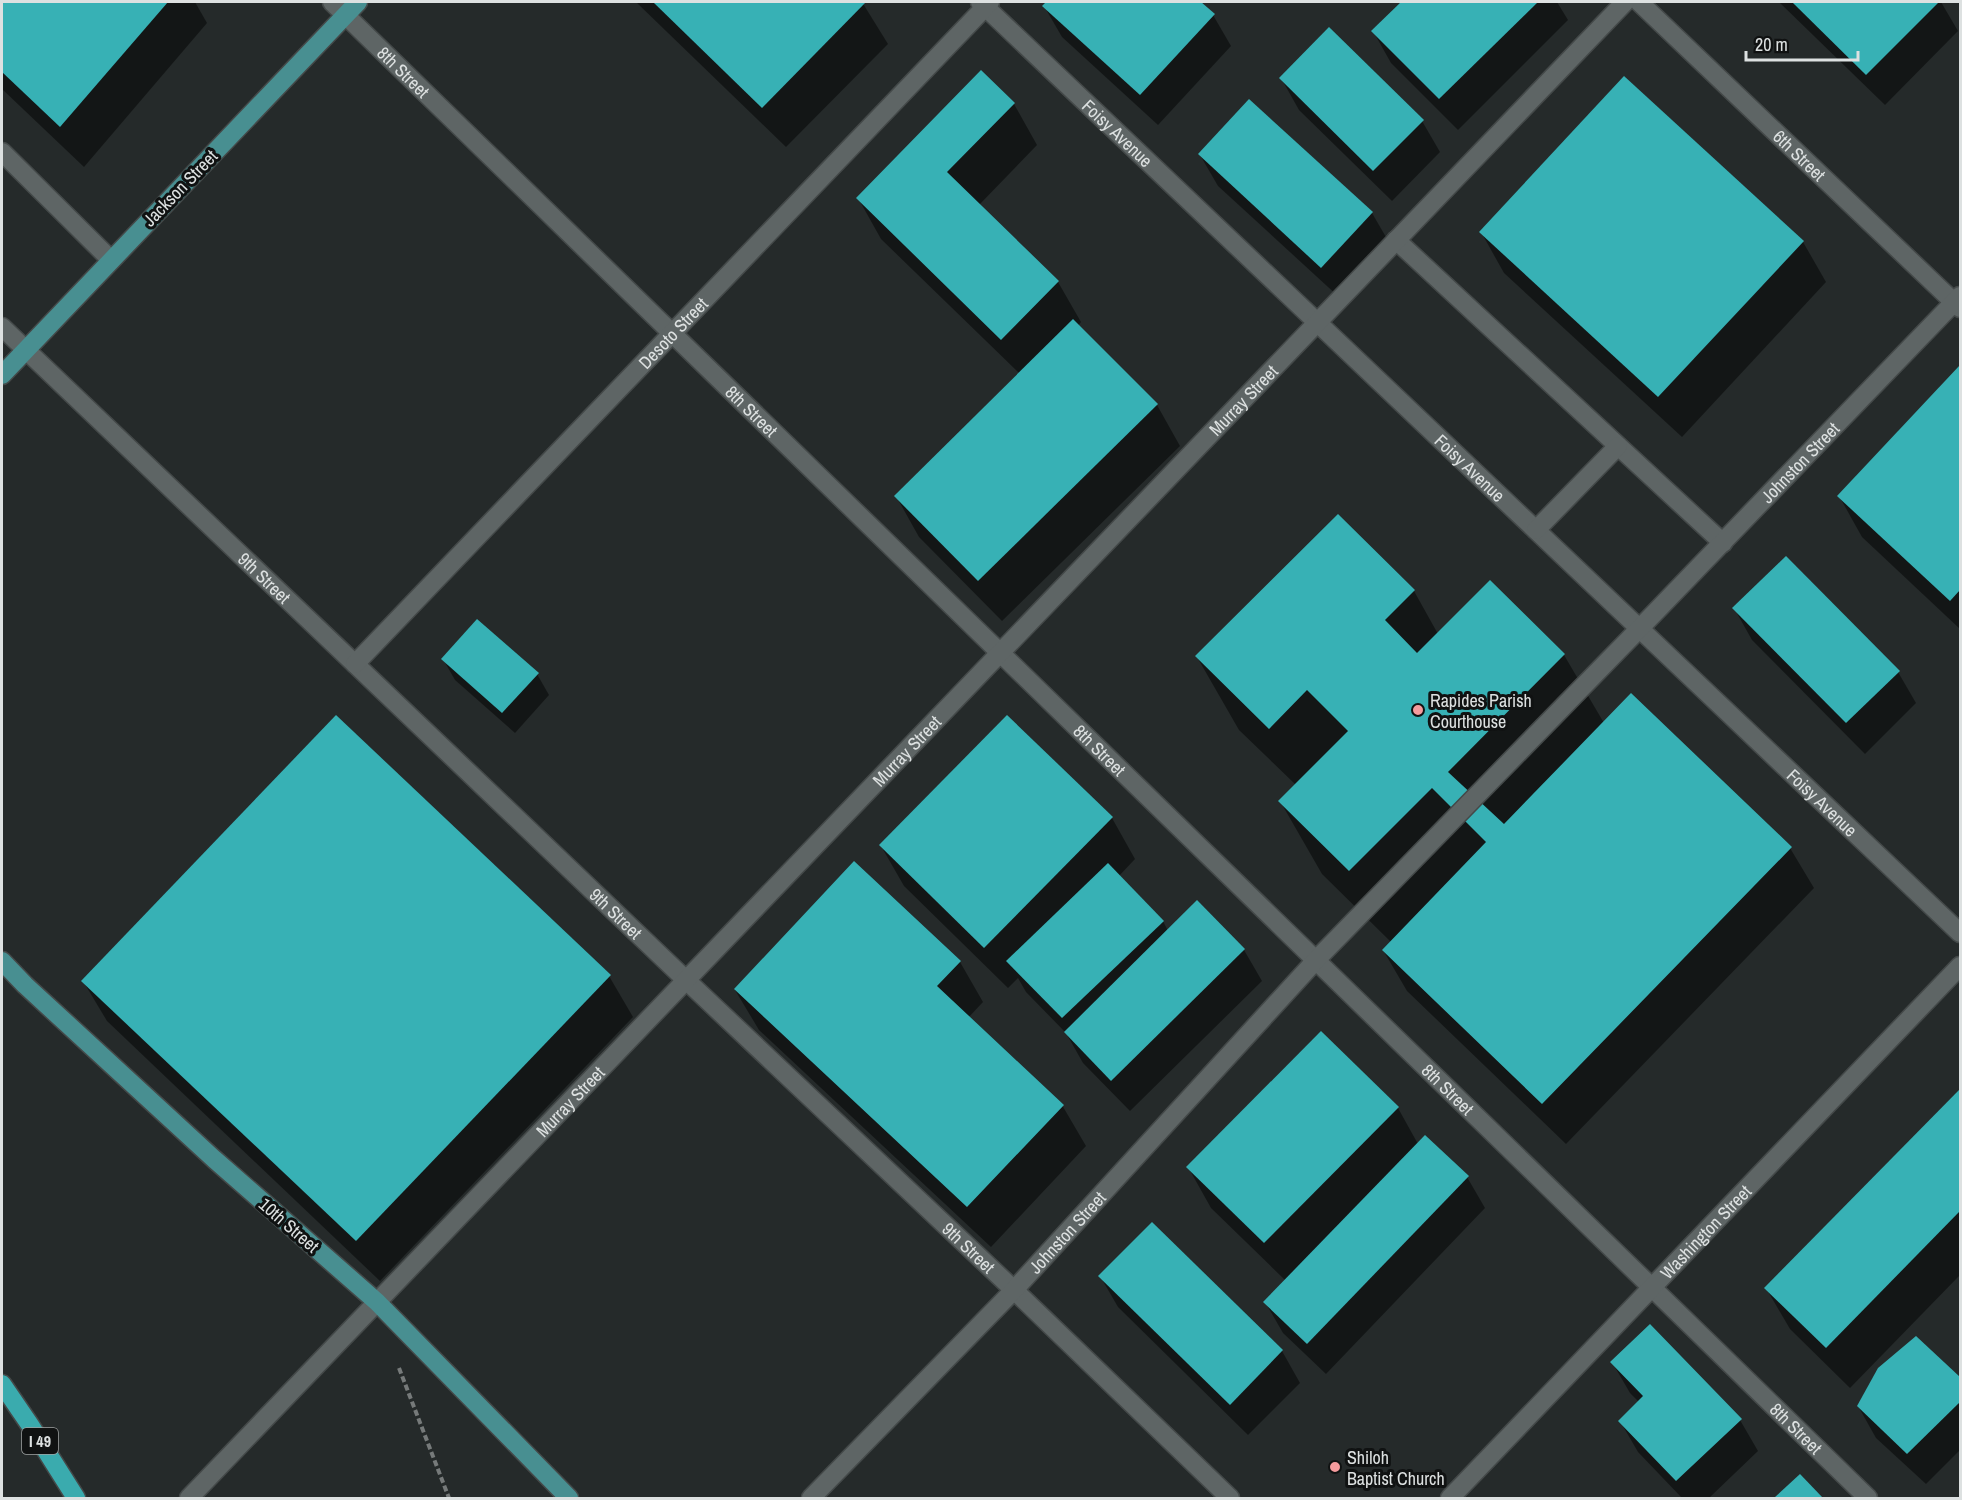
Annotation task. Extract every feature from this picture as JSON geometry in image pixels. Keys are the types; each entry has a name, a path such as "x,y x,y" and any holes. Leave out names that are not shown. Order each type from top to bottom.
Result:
{"highway":[{"name":"I 49","path":"2,1384 76,1498"}],"main road":[{"name":"Jackson Street","path":"2,375 358,2"},
{"name":"10th Street","path":"2,961 25,985 205,1151 377,1302 569,1498"}],"street":[{"name":"8th Street","path":"332,2 1868,1498"},
{"name":"Murray Street","path":"189,1498 1624,2"},
{"name":"6th Street","path":"1639,2 1958,302"},
{"name":"Foisy Avenue","path":"985,3 1960,933"},
{"name":"Desoto Street","path":"355,664 985,3"},
{"path":"2,152 111,260"},
{"path":"1396,240 1723,543"},
{"name":"Johnston Street","path":"811,1498 1014,1290 1316,960 1958,302"},
{"name":"9th Street","path":"2,327 1230,1498"},
{"path":"1536,530 1618,446"},
{"name":"Washington Street","path":"1450,1498 1960,966"}],"path":[{"path":"398,1365 449,1498"}],"building":[{"path":"2,2 168,2 60,127 2,72"},
{"path":"653,2 866,2 762,108"},
{"path":"1046,2 1201,2 1215,14 1140,95 1042,6"},
{"path":"1401,2 1538,2 1439,99 1371,31"},
{"path":"1792,2 1939,2 1866,75"},
{"path":"1329,27 1424,120 1373,171 1279,78"},
{"path":"981,70 1015,103 947,172 1059,281 1001,340 856,198"},
{"path":"1624,76 1804,241 1658,397 1479,232"},
{"path":"1249,99 1373,212 1321,268 1198,154"},
{"path":"1073,319 1158,404 978,581 894,496"},
{"path":"1960,365 1960,590 1950,601 1837,496"},
{"path":"1338,514 1415,590 1385,620 1417,653 1490,580 1565,654 1448,772 1504,824 1631,693 1792,847 1542,1104 1382,950 1486,842 1432,788 1349,871 1278,801 1348,731 1307,690 1269,729 1195,656"},
{"path":"1786,556 1900,671 1846,723 1732,608"},
{"path":"477,619 539,673 502,713 441,659"},
{"path":"336,715 611,975 356,1241 81,981"},
{"path":"1007,715 1113,817 984,948 879,845"},
{"path":"854,861 961,961 937,986 1064,1105 967,1207 734,989"},
{"path":"1108,863 1164,921 1062,1018 1006,961"},
{"path":"1197,900 1245,949 1111,1081 1064,1032"},
{"path":"1321,1031 1399,1107 1264,1243 1186,1167"},
{"path":"1960,1089 1960,1211 1826,1348 1764,1288"},
{"path":"1425,1135 1469,1176 1307,1344 1263,1302"},
{"path":"1152,1222 1283,1350 1230,1405 1098,1276"},
{"path":"1650,1324 1742,1419 1676,1481 1618,1421 1643,1396 1610,1362"},
{"path":"1916,1336 1960,1377 1960,1402 1907,1454 1857,1406 1878,1368"},
{"path":"1800,1474 1823,1498 1774,1498"}],"place":[{"name":"Rapides Parish Courthouse","path":"1418,710"},
{"name":"Shiloh Baptist Church","path":"1335,1467"}]}
